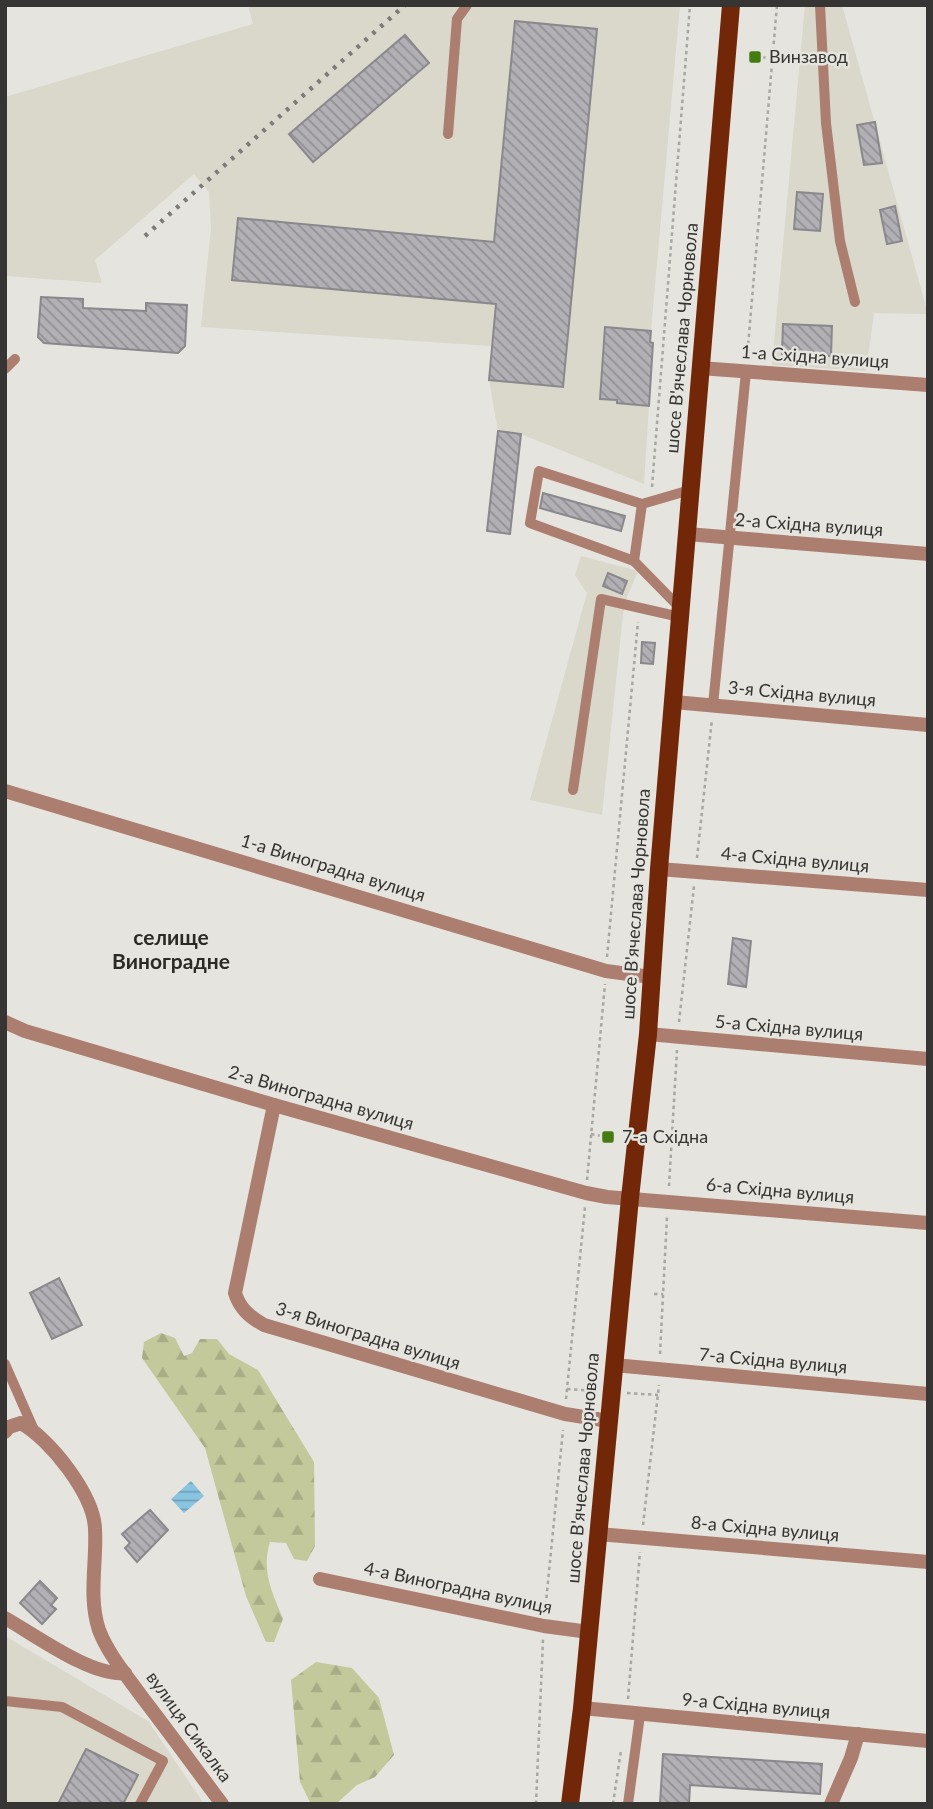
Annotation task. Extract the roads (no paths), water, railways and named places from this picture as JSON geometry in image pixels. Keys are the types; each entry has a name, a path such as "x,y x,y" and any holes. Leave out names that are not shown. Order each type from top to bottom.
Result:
{"main road":[{"name":"шосе В'ячеслава Чорновола","path":"570,1804 582,1708 629,1198 648,1034 659,869 731,5"}],"street":[{"name":"1-а Східна вулиця","path":"700,368 928,385"},
{"name":"2-а Східна вулиця","path":"687,534 928,554"},
{"name":"3-я Східна вулиця","path":"674,702 928,725"},
{"name":"1-а Виноградна вулиця","path":"5,791 606,971 651,976"},
{"name":"4-а Східна вулиця","path":"659,869 928,890"},
{"name":"2-а Виноградна вулиця","path":"5,1022 25,1031 274,1105 586,1193 629,1198"},
{"name":"5-а Східна вулиця","path":"648,1034 928,1059"},
{"name":"3-я Виноградна вулиця","path":"274,1105 235,1293 243,1309 253,1319 264,1325 565,1414 609,1421"},
{"name":"6-а Східна вулиця","path":"629,1198 928,1223"},
{"name":"7-а Східна вулиця","path":"614,1365 928,1394"},
{"path":"5,1432 9,1427 21,1423 34,1431"},
{"name":"вулиця Сикалка","path":"34,1431 71,1473 91,1508 96,1528 94,1606 99,1630 125,1673 222,1804"},
{"name":"8-а Східна вулиця","path":"598,1534 928,1562"},
{"name":"4-а Виноградна вулиця","path":"320,1579 544,1626 589,1632"},
{"name":"вулиця Сикалка","path":"5,1618 90,1667 113,1674 125,1673"},
{"name":"9-а Східна вулиця","path":"582,1708 928,1741"},
{"path":"831,1804 851,1758 858,1734"}],"lane":[{"path":"448,134 457,19 467,5"},
{"path":"820,5 826,123 840,242 855,302"},
{"path":"5,369 15,359"},
{"path":"713,705 746,372"},
{"path":"680,613 634,561 530,523 539,471 645,503 690,490"},
{"path":"634,561 645,503"},
{"path":"573,790 601,599 680,613"},
{"path":"5,1364 34,1431"},
{"path":"5,1701 62,1707 163,1761 140,1804"},
{"path":"628,1804 633,1714"}],"water":[{"path":"191,1481 204,1496 184,1513 171,1499"}],"railway":[{"path":"145,236 405,5"}],"place":[{"name":"Винзавод","path":"755,57"},
{"name":"7-а Східна","path":"608,1137"}],"district":[{"name":"селище Виноградне","path":"171,950"}]}
